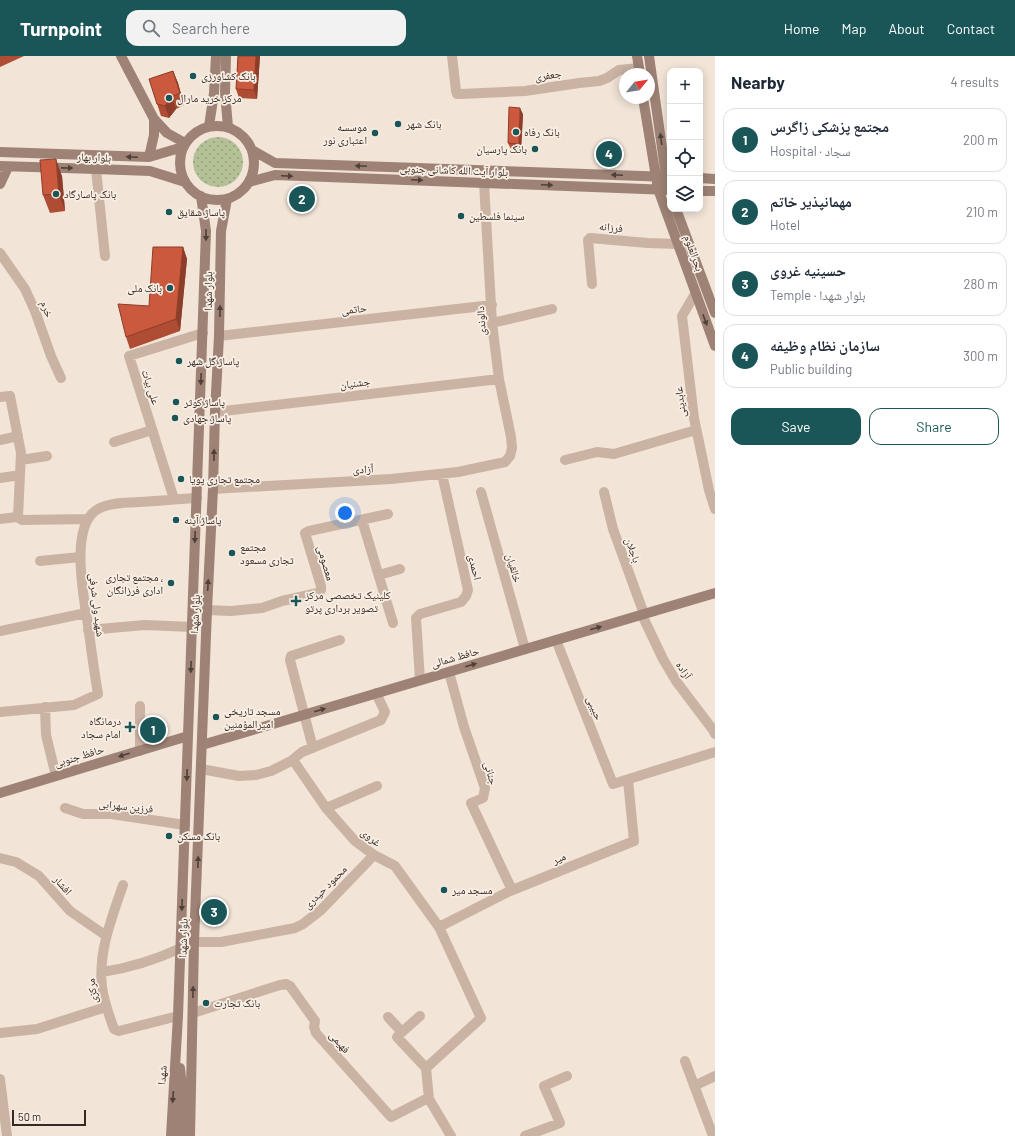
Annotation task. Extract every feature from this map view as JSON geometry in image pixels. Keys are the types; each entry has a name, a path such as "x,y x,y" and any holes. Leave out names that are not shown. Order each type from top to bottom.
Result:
{"main road":[{"path":"121,56 154,119 167,133 184,145"},
{"path":"209,126 214,93 216,56"},
{"path":"226,56 225,92 228,127"},
{"path":"637,56 639,68"},
{"path":"649,56 664,177"},
{"path":"646,104 664,177"},
{"path":"149,158 154,135 154,119"},
{"path":"218,125 228,127 236,130 243,136 252,150 254,163 252,176 249,182 239,192 227,199 214,200 195,193 185,182 180,168 180,154 184,145 193,133 200,129 218,125"},
{"name":"بلوار بهار","path":"0,152 149,158 184,145"},
{"name":"بلوار آیت الله کاشانی جنوبی","path":"252,150 275,162 664,177"},
{"path":"0,184 4,166"},
{"name":"بلوار بهار","path":"4,166 150,171 185,182"},
{"name":"بلوار آیت الله کاشانی جنوبی","path":"249,182 275,175 667,191"},
{"name":"بحرالعلوم","path":"664,177 667,191"},
{"path":"703,178 715,179"},
{"path":"703,191 715,191"},
{"name":"بلوار شهدا","path":"178,1016 206,230 201,196"},
{"name":"بلوار شهدا","path":"193,1031 194,942 219,336 221,231 227,199"},
{"name":"بحرالعلوم","path":"671,212 678,244 715,346"},
{"name":"بحرالعلوم","path":"677,212 714,310"},
{"name":"حافظ شمالی","path":"202,745 715,593"},
{"path":"188,736 202,745"},
{"name":"حافظ جنوبی","path":"0,793 188,736"},
{"name":"شهدا","path":"171,1136 178,1016"},
{"path":"178,1028 182,1087 180,1136"},
{"path":"182,1087 193,1031"},
{"path":"190,1136 193,1031"}],"street":[{"name":"جعفری","path":"452,56 456,90 458,94 525,91 599,81 607,78 619,70"},
{"path":"96,169 105,256"},
{"name":"دالوندی","path":"484,183 492,323 499,378 511,437 512,448 510,456"},
{"name":"فرزانه","path":"592,284 588,240 590,238 678,244"},
{"name":"خرم","path":"0,253 25,289 61,378"},
{"name":"عابدینی","path":"696,294 682,316 696,430 709,490 715,509"},
{"name":"حاتمی","path":"219,336 492,305"},
{"path":"492,323 552,309"},
{"name":"علی بیات","path":"174,499 129,356 203,333"},
{"name":"جشنیان","path":"215,412 499,378"},
{"path":"5,397 18,436 21,453 18,517"},
{"path":"114,442 152,430"},
{"path":"565,460 597,452 614,454 696,430"},
{"path":"0,440 18,436"},
{"path":"20,460 47,456"},
{"name":"آزادی","path":"213,489 391,479 442,474 505,462 510,456"},
{"name":"احمدی","path":"420,680 416,618 420,614 461,602 466,596 468,590 442,474"},
{"path":"0,478 20,476"},
{"name":"خالقیان","path":"481,492 524,649"},
{"name":"باجلان","path":"604,492 613,529 643,615"},
{"path":"0,519 18,517 22,520 88,519 101,507 117,503 197,498"},
{"name":"معصومی","path":"207,610 231,611 262,608 282,601 318,593 321,590 321,586 305,533 388,514"},
{"name":"شهید ولی شرفی","path":"45,707 74,705 98,694 88,630 80,557 85,524 88,519"},
{"path":"362,520 393,623"},
{"path":"40,561 80,557"},
{"path":"379,575 400,569"},
{"path":"0,631 86,613"},
{"name":"آزاده","path":"643,615 663,658 676,681 715,734"},
{"path":"88,630 145,625 192,627"},
{"path":"313,748 290,660 291,656 340,640"},
{"name":"حبیبی","path":"556,640 613,784 628,780"},
{"name":"جنانی","path":"449,672 464,727 485,788 484,798 471,803 512,890"},
{"path":"201,769 239,776 256,775 271,771 293,760 302,752 380,720 385,712 376,693"},
{"path":"140,706 140,750"},
{"path":"0,712 45,707 46,735 56,776"},
{"path":"628,780 715,752"},
{"name":"غروی","path":"293,760 326,808 355,841 374,855 395,866 439,927"},
{"name":"میر","path":"439,927 512,890 634,841 628,780"},
{"path":"326,808 377,786"},
{"name":"فرزین سهرابی","path":"65,808 83,814 111,814 185,825"},
{"name":"محمود حیدری","path":"194,942 221,942 295,928 321,910 374,855"},
{"name":"افشار","path":"0,858 16,862 39,876 70,910 106,935"},
{"name":"مرکزی","path":"123,885 106,935 102,972 102,987 106,1007 114,1029 119,1030 178,1016"},
{"path":"426,1068 481,1018 439,927"},
{"path":"102,972 143,964 181,948"},
{"name":"فهیمی","path":"193,1013 286,984 290,986 316,1021 314,1027 316,1032 391,1117 428,1098"},
{"path":"0,1033 37,1029 106,1007"},
{"path":"420,1016 398,1037 426,1068 428,1098 451,1135"},
{"path":"388,1017 402,1032"},
{"path":"684,1060 713,1136"},
{"path":"525,1136 560,1123 544,1086 567,1076"},
{"path":"694,1086 715,1076"},
{"path":"0,1079 7,1136"}],"green space":[{"path":"218,137 227,139 238,148 243,162 241,171 232,182 218,187 209,185 198,176 193,162 195,153 204,142"}],"building":[{"path":"238,56 256,56 254,90 236,89"},
{"path":"173,71 180,93 172,97 165,106 157,104 149,79"},
{"name":"بانک رفاه","path":"509,107 520,108 519,144 508,143"},
{"path":"56,159 59,194 43,195 40,160"},
{"name":"بانک ملی","path":"153,247 183,247 176,319 126,337 118,304 149,306"}],"place":[{"name":"بانک کشاورزی","path":"193,76"},
{"name":"مرکز خرید مارال","path":"169,98"},
{"name":"بانک شهر","path":"398,124"},
{"name":"بانک رفاه","path":"516,132"},
{"name":"موسسه اعتباری نور","path":"375,133"},
{"name":"بانک پارسیان","path":"535,149"},
{"name":"سازمان نظام وظیفه","path":"609,154"},
{"name":"بانک پاسارگاد","path":"56,194"},
{"name":"مهمانپذیر خاتم","path":"302,199"},
{"name":"پاساژ شقایق","path":"169,212"},
{"name":"سینما فلسطین","path":"461,216"},
{"name":"بانک ملی","path":"170,288"},
{"name":"پاساژ گل شهر","path":"179,361"},
{"name":"پاساژ کوثر","path":"176,402"},
{"name":"پاساژ جهادی","path":"175,418"},
{"name":"مجتمع تجاری پویا","path":"181,479"},
{"name":"پاساژ آینه","path":"176,520"},
{"name":"مجتمع تجاری مسعود","path":"232,553"},
{"name":"مجتمع تجاری ، اداری فرزانگان","path":"171,583"},
{"name":"کلینیک تخصصی مرکز تصویر برداری پرتو","path":"296,601"},
{"name":"مسجد تاریخی امیرالمؤمنین","path":"216,717"},
{"name":"درمانگاه امام سجاد","path":"130,727"},
{"name":"مجتمع پزشکی زاگرس","path":"153,730"},
{"name":"بانک مسکن","path":"169,836"},
{"name":"مسجد میر","path":"444,890"},
{"name":"حسینیه غروی","path":"214,912"},
{"name":"بانک تجارت","path":"206,1003"}]}
